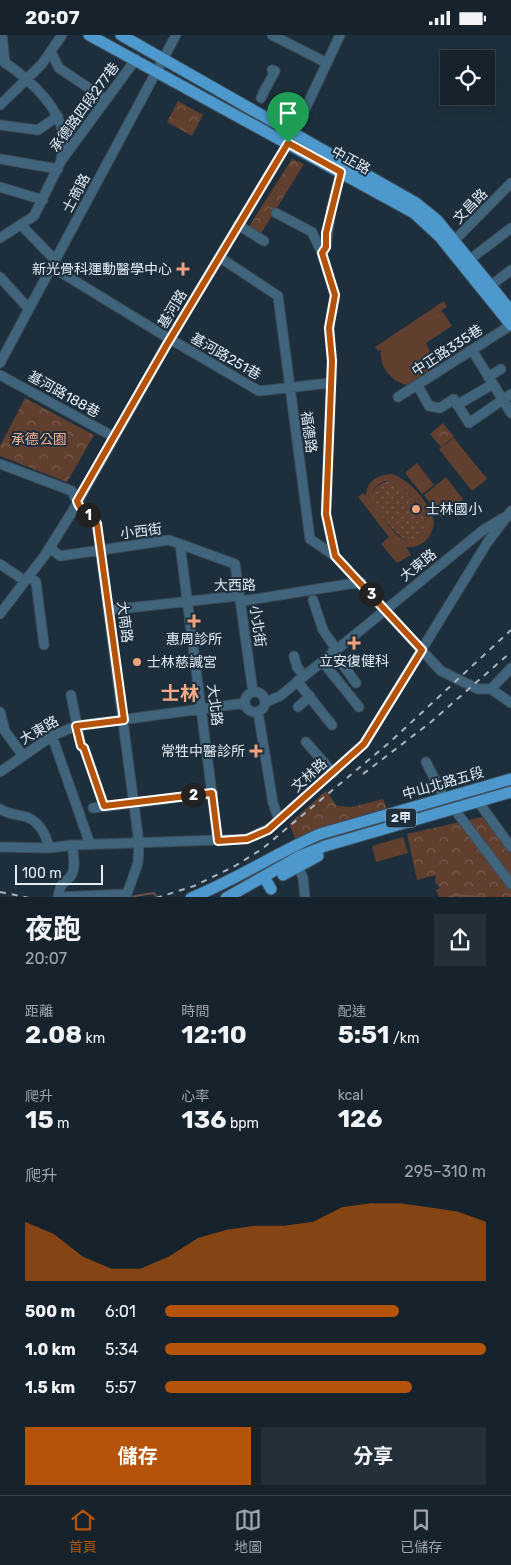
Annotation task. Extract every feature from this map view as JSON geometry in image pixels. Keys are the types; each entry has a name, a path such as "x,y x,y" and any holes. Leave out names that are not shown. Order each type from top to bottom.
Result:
{"main road":[{"name":"中正路","path":"89,35 136,59 159,65"},
{"name":"中正路","path":"121,35 159,65 291,138 416,203 437,220 451,244 511,325"},
{"name":"中正路","path":"291,138 341,172 414,213 469,260 510,310"},
{"name":"中山北路五段","path":"212,897 295,856 322,840 492,788 511,779"},
{"name":"中山北路五段","path":"242,897 268,883 320,834 445,799 492,788 511,786"},
{"name":"中山北路五段","path":"191,897 325,846 511,792"},
{"name":"中山北路五段","path":"295,856 326,852 511,799"},
{"name":"中山北路五段","path":"226,897 268,883"}],"street":[{"path":"0,159 59,165 64,137 58,116 53,107 3,61 2,35"},
{"path":"0,105 26,81 51,52 62,35"},
{"name":"士商路","path":"0,363 176,35"},
{"path":"272,35 327,63"},
{"name":"基河路","path":"0,614 50,549 170,339 291,138 340,35"},
{"path":"51,52 59,68 105,99"},
{"name":"承德路四段277巷","path":"0,237 34,217 59,165 105,99 136,59"},
{"path":"260,98 275,71 272,70"},
{"path":"0,125 38,130 58,116"},
{"path":"322,253 326,247 326,233 341,172"},
{"name":"文昌路","path":"451,244 511,183"},
{"path":"0,187 43,200"},
{"path":"276,213 312,233 322,253 335,295 329,328 332,361 326,514 335,556"},
{"name":"基河路251巷","path":"22,225 54,263 170,339 259,391 330,383"},
{"path":"238,225 264,241"},
{"path":"469,260 511,228"},
{"name":"福德路","path":"219,257 278,296 310,539 335,556 361,582 441,671 478,689 491,689"},
{"path":"490,286 511,270"},
{"path":"0,277 29,309"},
{"name":"中正路335巷","path":"398,397 511,325"},
{"path":"472,351 511,413"},
{"path":"457,405 490,381 501,369"},
{"name":"基河路188巷","path":"0,375 114,437"},
{"path":"418,386 429,406 440,408 454,399 469,423 511,394"},
{"name":"大南路","path":"0,464 72,491 81,511 94,519 97,524 102,550 134,802 138,863 127,894 58,897"},
{"name":"大東路","path":"266,702 280,696 482,531 508,514"},
{"name":"文林路","path":"0,847 49,848 90,844 218,841 255,837 268,830 371,735 508,514"},
{"name":"小西街","path":"50,549 60,555 169,540 236,564"},
{"name":"大北路","path":"180,544 218,841"},
{"path":"0,564 36,582 44,645"},
{"name":"小北街","path":"236,564 253,692"},
{"name":"大西路","path":"110,610 237,596 243,601 311,595 361,582"},
{"path":"311,595 323,630 356,683"},
{"path":"294,656 301,678 310,696 332,725"},
{"path":"322,661 359,707"},
{"path":"511,668 491,689 511,703"},
{"path":"253,692 262,694 266,702 263,710 258,712 249,710 245,703 247,697 253,692"},
{"path":"71,695 81,746 84,748 104,806"},
{"path":"298,707 310,696"},
{"name":"大東路","path":"0,772 52,736 76,726 245,703"},
{"path":"0,712 5,731 23,756"},
{"path":"258,712 273,803 279,820"},
{"path":"52,736 90,844"},
{"path":"306,742 332,773"},
{"path":"426,762 445,799"},
{"path":"93,808 212,793"},
{"path":"482,807 511,847"},
{"path":"0,809 12,815 25,816 40,826 46,834 49,848"},
{"path":"458,814 511,884"},
{"path":"58,897 63,881 71,876 74,871 72,845"},
{"path":"295,856 305,897"}],"green space":[{"path":"178,101 203,115 192,136 167,122"},
{"path":"292,159 304,164 260,235 248,228"},
{"path":"444,301 447,307 436,314 442,311 452,326 426,343 431,354 430,374 407,385 391,377 382,362 381,350 378,351 375,347"},
{"name":"承德公園","path":"25,398 94,435 67,482 0,456 0,446"},
{"path":"443,423 454,437 441,447 430,434"},
{"path":"454,438 487,479 472,491 439,449"},
{"path":"417,463 434,485 422,494 405,473"},
{"path":"386,475 398,476 412,486 429,508 434,523 431,533 425,541 417,546 406,547 411,555 397,563 381,544 389,537 358,497 363,493 366,496 370,483 377,477","holes":["385,481 393,482 410,494 423,513 424,532 417,538 408,540 397,535 375,506 373,500 374,489"]},
{"path":"446,477 463,499 441,517 424,495"},
{"path":"392,481 409,494 423,515 425,529 415,539 405,539 395,532 374,506 372,495 376,488 383,483"},
{"path":"326,791 337,806 352,807 383,799 387,809 368,813 297,842 289,824"},
{"path":"482,817 511,854 511,897 439,897 436,890 440,888 435,882 436,875 417,880 407,834"},
{"path":"403,837 408,853 376,862 372,846"}],"waterway":[{"path":"129,897 154,893 157,897"},
{"path":"449,897 456,895 477,897"}],"railway":[{"path":"159,897 194,886 235,866 262,849 390,742 511,630"},
{"path":"363,774 431,722 511,652"},
{"path":"0,892 25,897"}],"place":[{"name":"新光骨科運動醫學中心","path":"183,269"},
{"name":"士林國小","path":"416,509"},
{"name":"惠周診所","path":"194,621"},
{"name":"立安復健科","path":"354,643"},
{"name":"士林慈諴宮","path":"137,662"},
{"name":"常牲中醫診所","path":"256,751"}],"district":[{"name":"士林","path":"180,693"}],"route":[{"path":"288,143 341,172 326,233 326,247 322,253 335,295 329,328 332,361 326,514 335,556 422,650 364,744 268,830 247,839 218,841 212,793 104,806 84,748 81,746 76,726 124,720 97,524 94,519 81,511 77,501 166,346 288,143"}]}
